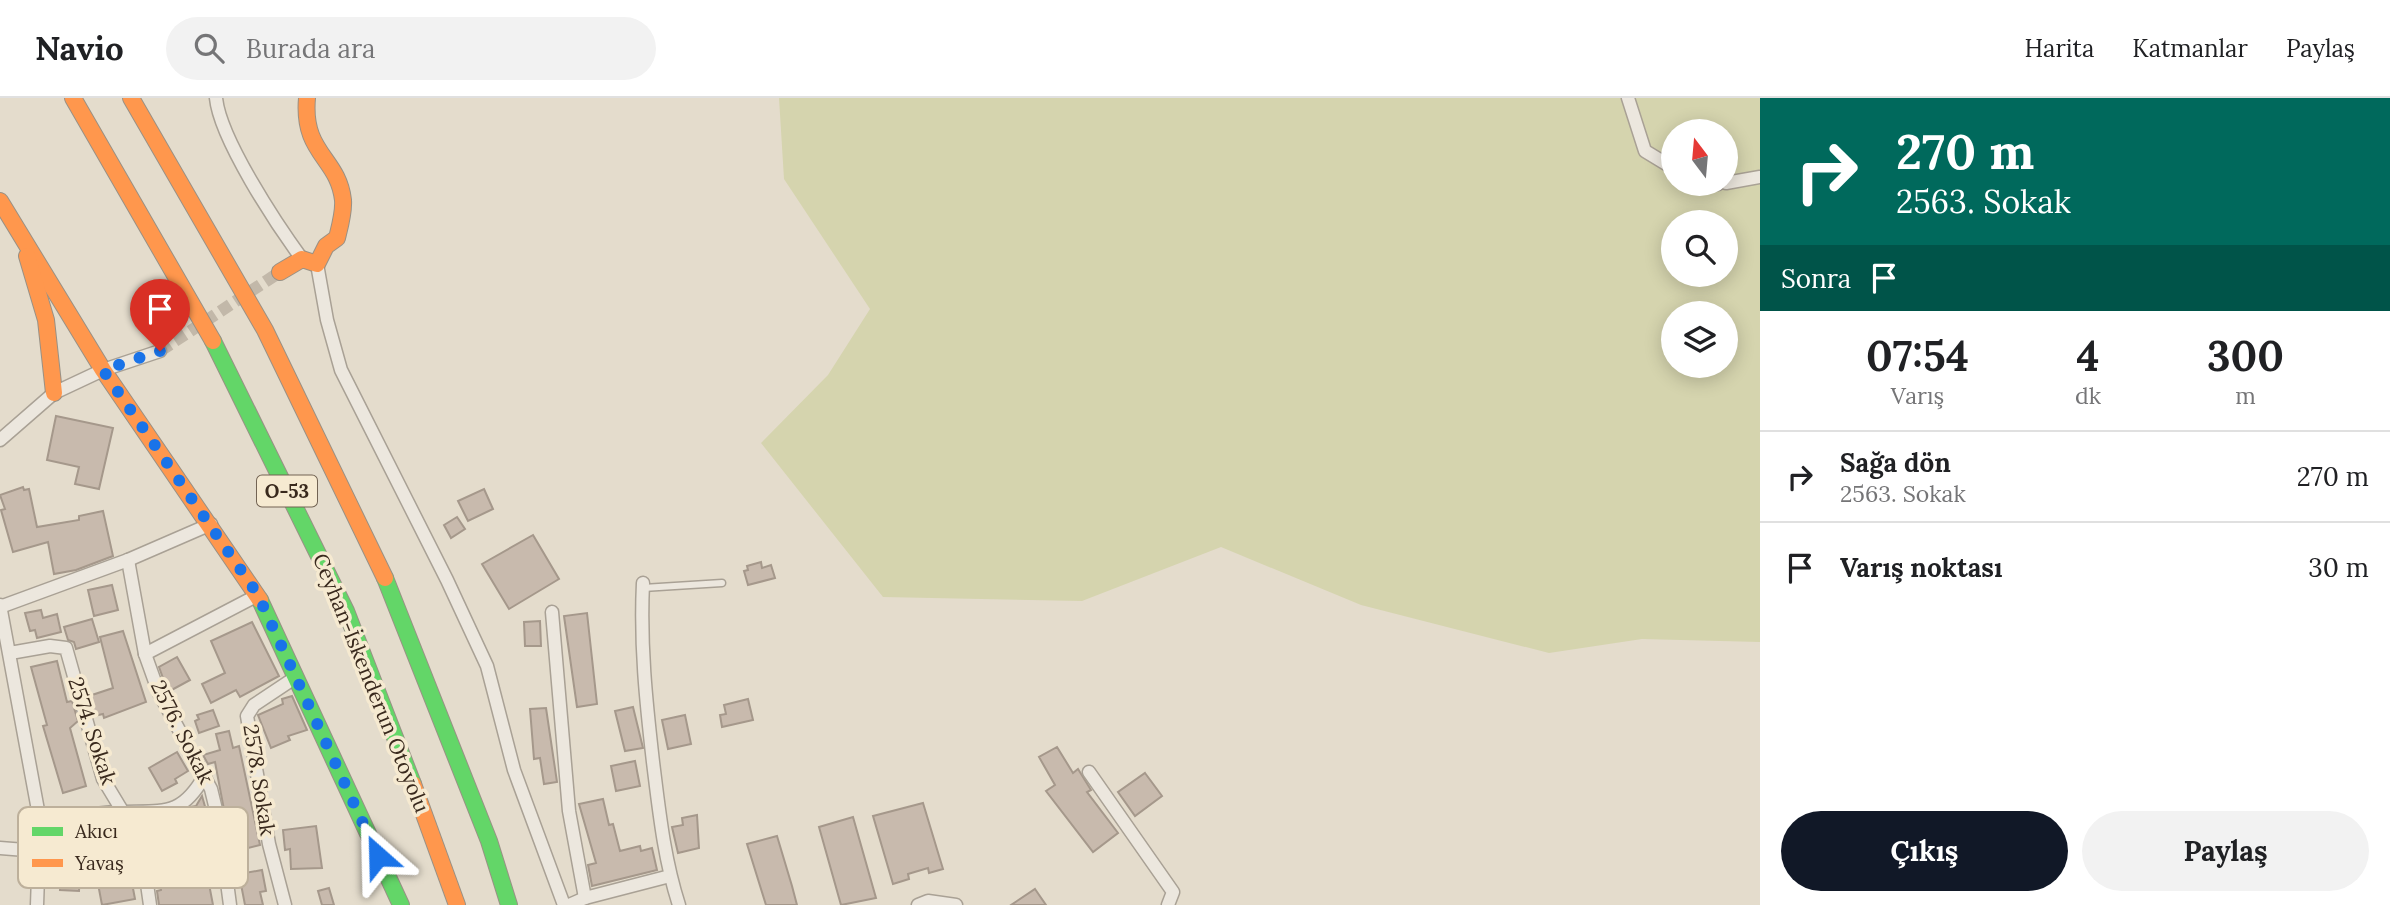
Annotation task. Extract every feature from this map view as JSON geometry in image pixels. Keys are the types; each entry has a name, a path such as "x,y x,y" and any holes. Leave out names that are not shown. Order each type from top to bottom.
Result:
{"main road":[{"name":"Ceyhan-İskenderun Otoyolu","path":"73,98 221,355 346,611 443,860 457,905"},
{"name":"O-53","path":"131,98 265,330 390,589 489,841 509,905"},
{"path":"280,272 310,261 337,238 343,199 337,180 315,151 305,129 307,98"},
{"path":"0,201 103,370 258,595 401,905"},
{"path":"16,227 46,320 54,393"}],"street":[{"path":"216,98 236,152 274,220 310,261 341,370 447,580 487,666 514,771 567,905 670,876"},
{"path":"1628,98 1645,151 1661,161"},
{"path":"1738,181 1760,177"},
{"path":"0,440 54,393 103,370 160,351"},
{"path":"38,807 0,606 128,560 211,524"},
{"name":"2576. Sokak","path":"128,560 145,654 159,694 205,775 215,807"},
{"path":"643,586 641,657 670,876 679,905"},
{"path":"145,654 258,595"},
{"path":"552,612 568,798 585,898"},
{"name":"2574. Sokak","path":"10,653 50,646 66,648 103,779 120,807"},
{"name":"2578. Sokak","path":"285,905 269,844 247,716 254,705 296,677"},
{"path":"1089,772 1173,892 1168,905"},
{"path":"177,807 195,792 205,775"},
{"path":"0,848 18,849"},
{"path":"918,905 928,901 956,905"}],"lane":[{"path":"643,586 722,583"}],"green space":[{"path":"779,98 1760,98 1760,642 1642,639 1549,653 1361,605 1221,547 1082,601 883,597 761,443 828,375 870,309 784,179"}],"building":[{"path":"56,416 113,428 99,489 75,484 79,467 47,460"},
{"path":"23,487 24,490 29,489 37,527 79,520 79,516 103,511 113,556 76,570 54,574 48,542 13,552 1,510 5,509 0,495"},
{"path":"484,489 493,509 468,521 458,501"},
{"path":"457,517 465,529 451,538 444,525"},
{"path":"533,535 559,579 509,609 482,564"},
{"path":"761,562 762,568 771,565 775,578 748,585 744,571 748,570 747,566"},
{"path":"112,585 118,610 94,616 88,590"},
{"path":"41,610 43,618 57,614 61,632 37,638 35,630 30,631 25,613"},
{"path":"587,613 597,704 577,707 564,616"},
{"path":"92,619 99,642 76,649 74,642 68,640 64,627"},
{"path":"540,621 541,646 525,646 524,622"},
{"path":"252,622 279,676 240,697 236,690 211,703 202,684 225,673 211,641"},
{"path":"123,631 146,702 104,718 103,714 94,716 89,696 113,688 100,637"},
{"path":"177,657 190,680 168,692 159,667"},
{"path":"57,661 67,702 72,701 78,721 70,728 86,786 63,793 43,726 47,725 31,667"},
{"path":"292,696 307,730 288,736 290,740 271,748 258,715 283,704 282,699"},
{"path":"748,699 753,720 722,727 720,715 726,714 724,705"},
{"path":"633,707 643,748 625,751 615,711"},
{"path":"546,708 557,782 544,784 540,758 534,759 530,709"},
{"path":"213,710 219,726 199,733 195,721 199,719 197,715"},
{"path":"685,715 691,744 668,749 662,720"},
{"path":"229,731 233,748 239,746 260,845 248,848 248,807 224,807 215,762 208,764 203,755 220,750 216,734"},
{"path":"1057,747 1073,773 1078,769 1091,790 1087,792 1118,833 1093,852 1046,791 1055,785 1039,757"},
{"path":"177,752 188,771 175,779 177,783 162,791 149,768"},
{"path":"635,761 640,786 616,791 611,766"},
{"path":"1145,773 1162,796 1135,816 1118,792"},
{"path":"202,796 205,807 190,807 196,806"},
{"path":"603,799 609,825 613,824 620,851 640,846 641,851 652,848 657,870 592,886 588,865 596,863 579,804"},
{"path":"923,803 943,869 929,873 928,868 908,874 909,879 893,884 873,816"},
{"path":"697,815 699,848 678,853 672,827 683,825 682,818"},
{"path":"853,817 876,898 841,905 819,827"},
{"path":"316,826 322,868 291,869 290,849 285,850 283,830"},
{"path":"777,836 797,905 766,905 747,844"},
{"path":"262,870 266,891 260,892 263,905 245,905 242,888 248,888 248,872"},
{"path":"60,888 79,888 79,891"},
{"path":"99,888 133,888 135,899 102,905"},
{"path":"210,888 213,905 159,905 157,891"},
{"path":"329,888 334,905 322,905 318,891"},
{"path":"1035,889 1046,905 1011,905"}],"tunnel":[{"path":"160,351 280,272"}],"traffic: fast":[{"path":"213,341 346,611 413,784"},
{"path":"385,578 489,841 509,905"},
{"path":"260,600 401,905"}],"traffic: slow":[{"path":"73,98 213,341"},
{"path":"131,98 265,330 385,578"},
{"path":"280,272 302,259 317,264 326,246 337,238 342,214 340,186 310,132 307,98"},
{"path":"0,201 103,370 260,600"},
{"path":"27,256 46,320 54,393"},
{"path":"413,784 457,905"}],"route":[{"path":"160,351 103,370 258,595 378,856"}]}
